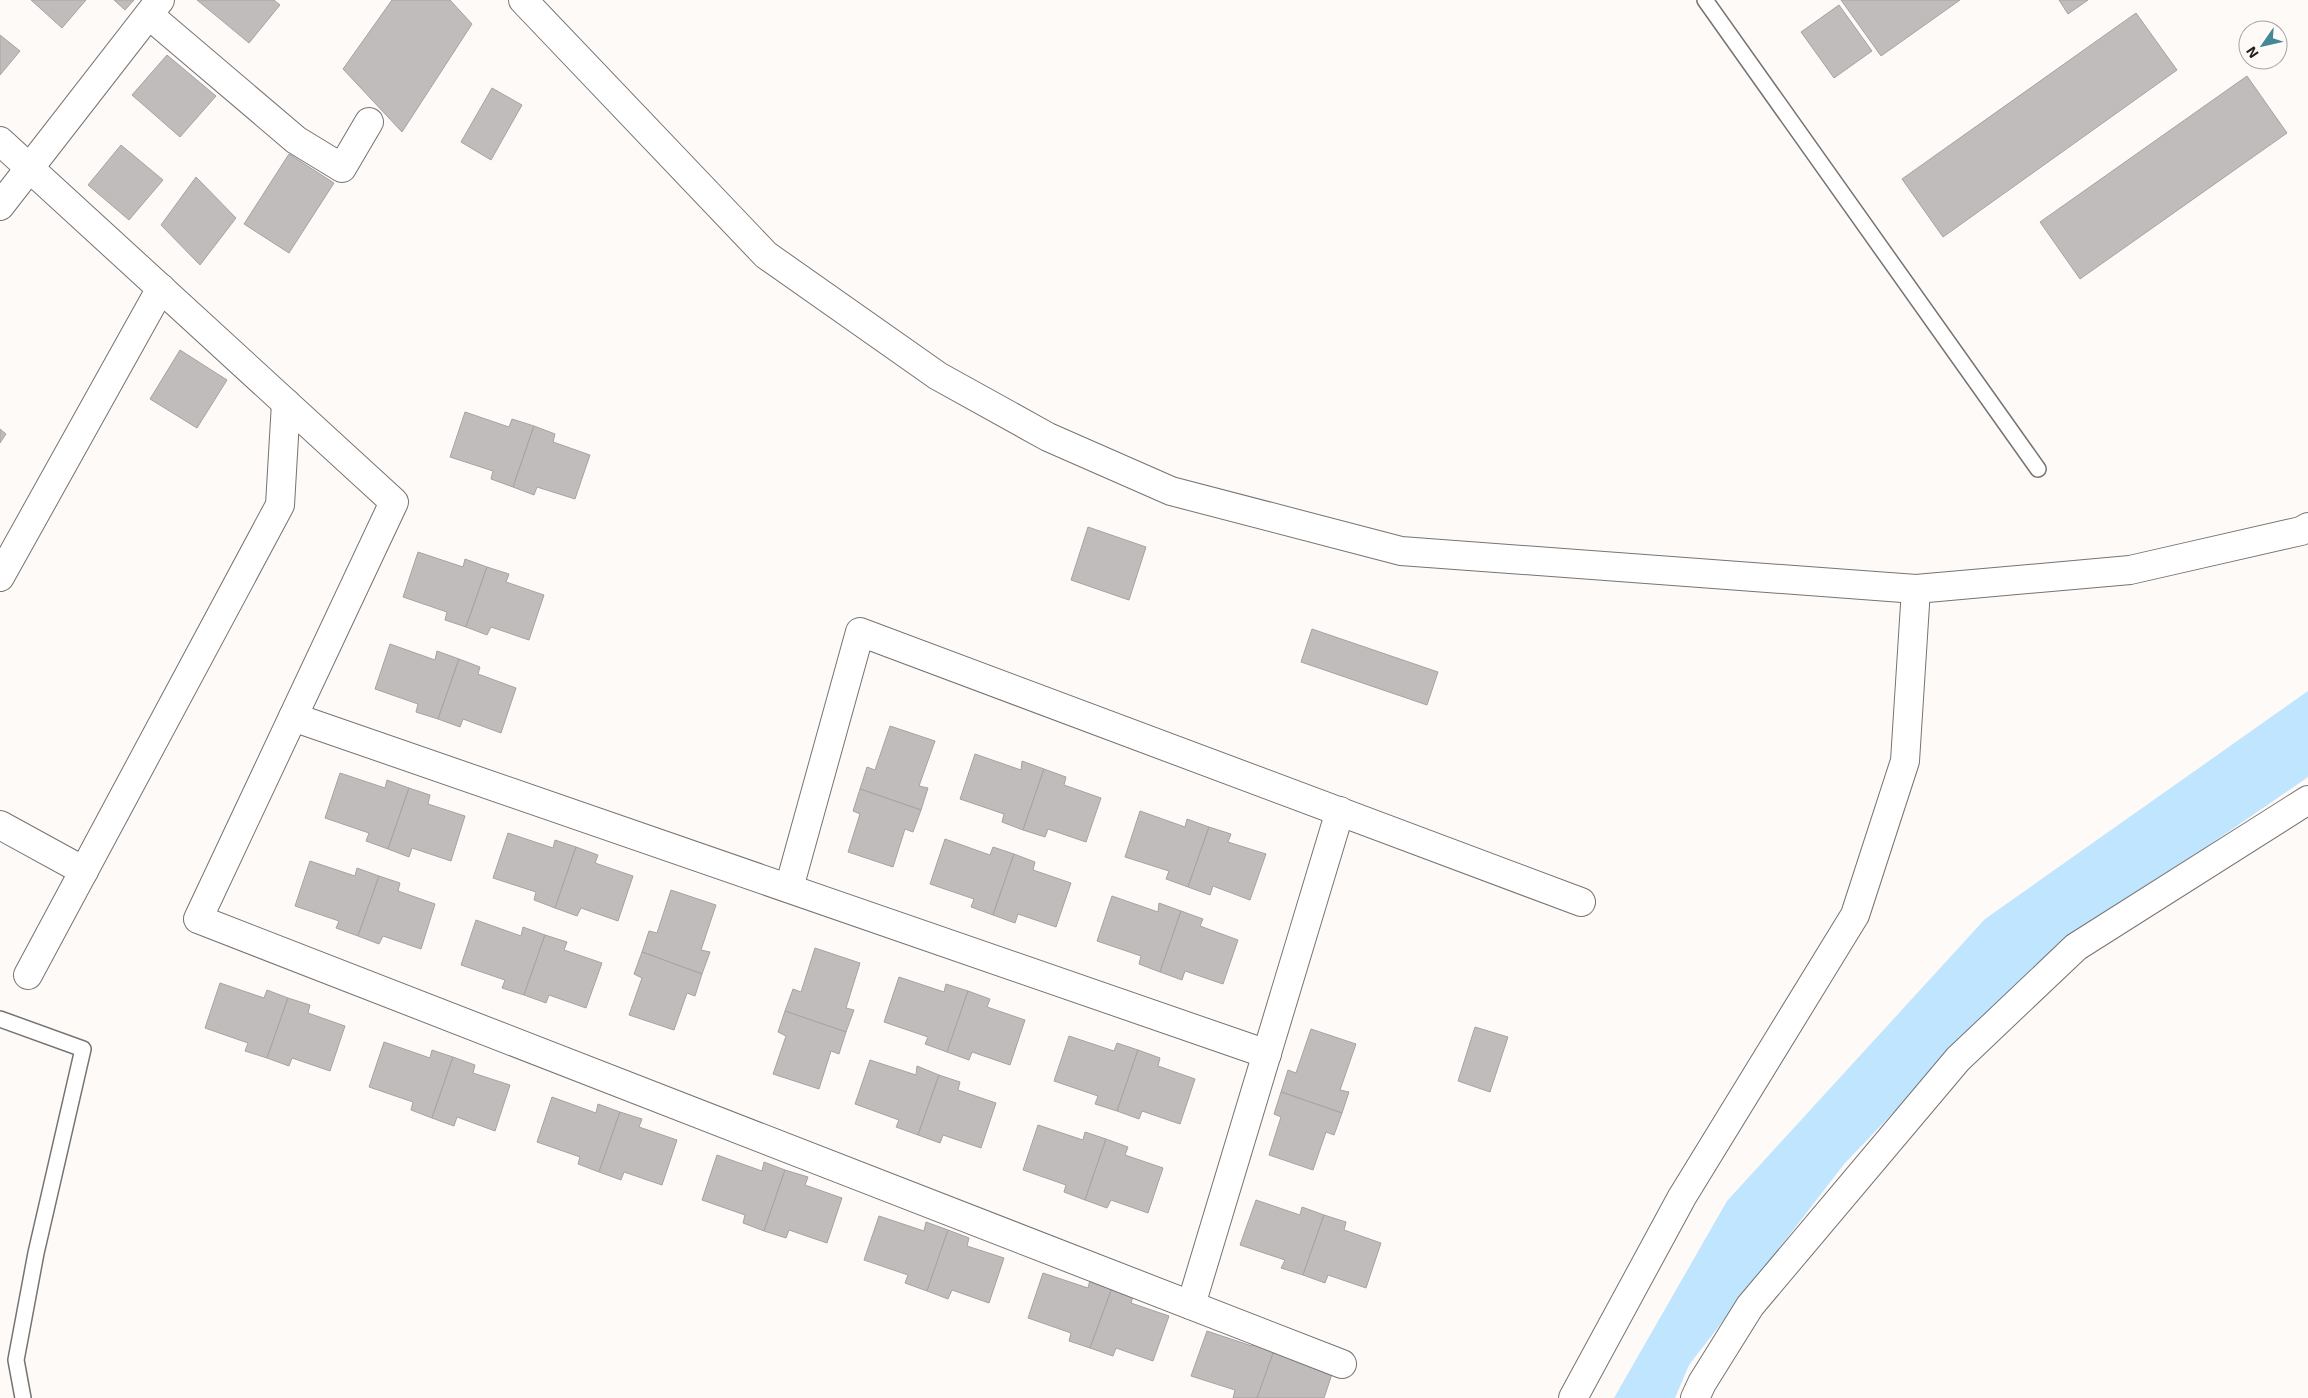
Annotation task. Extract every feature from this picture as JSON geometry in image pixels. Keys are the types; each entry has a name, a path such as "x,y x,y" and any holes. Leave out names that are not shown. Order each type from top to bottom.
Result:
{"street":[{"path":"523,0 766,254 938,376 1048,437 1170,491 1401,551 1916,589 2130,570 2301,531 2308,527"},
{"path":"0,206 155,7 296,140 342,168 369,122"},
{"path":"0,141 394,502 198,919 1342,1364"},
{"path":"0,577 161,288"},
{"path":"28,975 280,505 286,403"},
{"path":"1573,1398 1682,1197 1855,915 1905,761 1916,589"},
{"path":"789,888 860,632 1582,902"},
{"path":"293,717 1267,1054"},
{"path":"1695,1398 1702,1383 1750,1306 1958,1059 2076,947 2308,800"},
{"path":"1191,1305 1340,811"},
{"path":"0,825 84,870"}],"lane":[{"path":"1705,0 2038,469"},
{"path":"0,1019 83,1049 36,1253 16,1360 23,1398"}],"water":[{"path":"2308,691 2308,777 2036,964 1845,1163 1689,1365 1675,1398 1614,1398 1727,1201 1985,919"}],"building":[{"path":"31,0 86,0 62,28"},
{"path":"114,0 134,0 125,10"},
{"path":"197,0 274,0 280,5 249,43"},
{"path":"392,0 450,0 472,24 402,132 343,69"},
{"path":"1841,0 1960,0 1881,56"},
{"path":"2059,0 2088,0 2068,14"},
{"path":"1839,5 1872,51 1834,78 1801,32"},
{"path":"2136,13 2177,70 1943,237 1902,179"},
{"path":"0,35 20,51 0,75"},
{"path":"167,55 216,96 180,137 132,95"},
{"path":"2247,76 2287,133 2080,279 2040,222"},
{"path":"492,88 522,105 491,160 461,142"},
{"path":"121,145 163,180 129,220 88,185"},
{"path":"289,154 334,183 289,253 244,224"},
{"path":"196,177 236,218 200,265 161,225"},
{"path":"180,350 227,380 197,428 150,399"},
{"path":"465,412 509,427 512,419 534,426 513,487 491,479 493,471 450,457"},
{"path":"534,426 555,434 553,442 590,455 575,499 537,487 534,495 513,487"},
{"path":"0,429 6,434 0,443"},
{"path":"1088,527 1146,547 1129,600 1071,580"},
{"path":"418,552 463,567 465,559 487,567 466,627 445,620 447,612 403,597"},
{"path":"487,567 509,574 506,582 544,595 529,640 491,627 487,635 466,627"},
{"path":"1312,629 1438,672 1427,705 1301,662"},
{"path":"390,644 435,660 437,651 459,659 438,719 416,712 418,704 375,689"},
{"path":"459,659 480,667 478,674 516,688 501,733 463,719 460,727 438,719"},
{"path":"890,726 935,741 919,786 928,788 921,810 860,789 867,767 875,770"},
{"path":"975,754 1021,770 1022,761 1044,769 1023,830 1002,822 1004,814 960,799"},
{"path":"1044,769 1066,777 1064,785 1101,798 1086,842 1048,829 1045,837 1023,830"},
{"path":"340,773 385,788 387,780 409,788 388,849 366,841 369,833 325,818"},
{"path":"409,788 430,795 428,804 465,816 451,861 412,848 409,857 388,849"},
{"path":"860,789 921,810 913,832 905,829 893,867 848,852 860,814 853,811"},
{"path":"1140,811 1185,827 1187,819 1209,827 1188,887 1166,879 1169,871 1125,857"},
{"path":"1209,827 1231,834 1228,842 1266,854 1250,900 1213,886 1210,895 1188,887"},
{"path":"508,833 553,848 555,840 576,847 555,908 534,900 536,892 493,878"},
{"path":"945,839 990,855 993,847 1014,854 993,915 971,907 974,899 930,884"},
{"path":"576,847 598,855 595,863 633,876 618,921 581,908 577,916 555,908"},
{"path":"1014,854 1035,862 1033,870 1071,883 1056,927 1018,914 1015,923 993,915"},
{"path":"310,861 355,876 357,868 379,876 358,936 336,928 339,921 295,906"},
{"path":"379,876 400,883 398,891 435,904 421,949 383,936 379,944 358,936"},
{"path":"671,890 716,905 701,950 710,952 702,974 642,952 649,931 657,933"},
{"path":"1112,896 1158,912 1159,903 1181,911 1160,972 1139,964 1141,956 1097,941"},
{"path":"1181,911 1203,919 1200,926 1238,940 1223,984 1185,971 1182,980 1160,972"},
{"path":"476,920 521,936 523,927 545,935 524,995 502,988 505,980 461,965"},
{"path":"545,935 567,942 564,950 602,963 586,1008 549,995 546,1003 524,995"},
{"path":"815,948 860,963 846,1008 854,1010 846,1032 785,1011 793,989 801,992"},
{"path":"642,952 702,974 695,996 687,993 674,1030 629,1015 642,978 634,974"},
{"path":"899,977 944,992 946,984 968,991 947,1052 925,1044 928,1037 884,1022"},
{"path":"220,983 264,998 267,990 288,998 267,1058 245,1051 248,1043 205,1028"},
{"path":"968,991 990,999 987,1007 1025,1020 1010,1065 972,1052 969,1060 947,1052"},
{"path":"288,998 310,1005 308,1013 345,1026 330,1071 292,1058 289,1066 267,1058"},
{"path":"785,1011 846,1032 839,1054 831,1051 819,1089 773,1074 786,1036 778,1032"},
{"path":"1475,1027 1508,1037 1490,1092 1458,1081"},
{"path":"1311,1029 1356,1044 1340,1090 1349,1092 1342,1113 1281,1092 1288,1070 1296,1073"},
{"path":"1069,1036 1114,1051 1117,1043 1138,1050 1117,1111 1095,1104 1098,1096 1054,1081"},
{"path":"384,1042 430,1058 432,1050 453,1057 432,1118 411,1110 413,1102 369,1087"},
{"path":"1138,1050 1160,1058 1158,1066 1195,1079 1180,1124 1142,1111 1139,1119 1117,1111"},
{"path":"453,1057 475,1065 473,1073 510,1085 495,1131 457,1117 454,1126 432,1118"},
{"path":"870,1060 916,1075 917,1066 939,1075 918,1135 896,1127 899,1120 855,1104"},
{"path":"939,1075 960,1082 958,1090 996,1103 981,1148 943,1135 940,1143 918,1135"},
{"path":"1281,1092 1342,1113 1334,1135 1326,1132 1313,1170 1269,1155 1281,1117 1274,1114"},
{"path":"552,1097 596,1113 598,1104 620,1112 599,1172 578,1164 580,1157 537,1142"},
{"path":"620,1112 642,1119 639,1127 677,1140 662,1185 624,1172 621,1180 599,1172"},
{"path":"1038,1125 1083,1140 1085,1132 1106,1139 1085,1200 1064,1192 1066,1185 1023,1170"},
{"path":"1106,1139 1128,1147 1125,1155 1163,1168 1148,1213 1111,1200 1107,1208 1085,1200"},
{"path":"717,1155 762,1171 764,1162 785,1170 764,1231 743,1223 745,1215 702,1200"},
{"path":"785,1170 808,1177 805,1185 842,1198 827,1243 789,1230 786,1238 764,1231"},
{"path":"1256,1200 1300,1215 1302,1207 1324,1215 1303,1275 1281,1268 1285,1260 1240,1245"},
{"path":"1324,1215 1346,1222 1344,1230 1381,1243 1366,1288 1328,1275 1325,1283 1303,1275"},
{"path":"879,1216 924,1231 926,1222 948,1230 927,1291 905,1283 908,1275 864,1260"},
{"path":"948,1230 969,1238 967,1246 1004,1258 989,1303 952,1290 948,1299 927,1291"},
{"path":"1043,1273 1088,1288 1090,1280 1112,1288 1090,1348 1069,1341 1071,1333 1028,1318"},
{"path":"1112,1288 1133,1296 1131,1303 1169,1316 1153,1361 1116,1348 1113,1356 1090,1348"},
{"path":"1207,1331 1252,1346 1254,1338 1276,1345 1257,1398 1233,1398 1235,1390 1191,1376"},
{"path":"1276,1345 1297,1353 1295,1361 1332,1374 1324,1398 1257,1398"}]}
